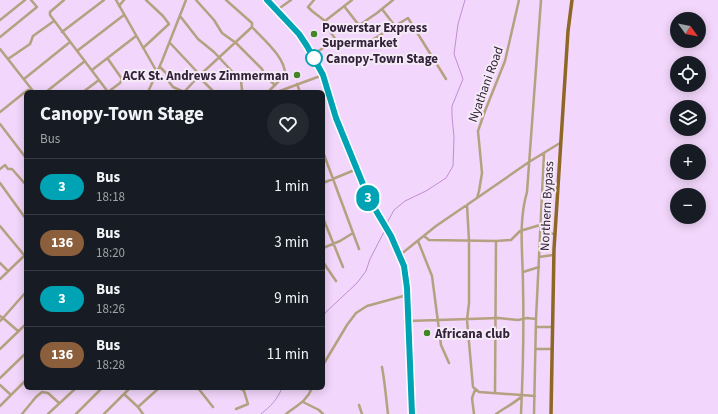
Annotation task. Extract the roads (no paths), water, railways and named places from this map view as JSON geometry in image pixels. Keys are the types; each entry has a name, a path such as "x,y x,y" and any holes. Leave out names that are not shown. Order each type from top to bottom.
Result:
{"main road":[{"path":"267,0 299,34 323,75 336,118 369,199 387,229 400,255 406,278 412,414"},
{"name":"Northern Bypass","path":"551,414 553,255 560,143 572,0"}],"street":[{"path":"0,20 25,0"},
{"path":"0,37 37,7 31,0"},
{"path":"64,0 50,12 50,15 106,90"},
{"path":"62,32 104,0"},
{"path":"116,0 158,72"},
{"path":"119,6 124,0"},
{"path":"143,48 169,24 163,16 146,0"},
{"path":"151,88 186,0"},
{"path":"196,0 214,20 222,33 236,43 262,69 267,78 275,85"},
{"path":"226,0 252,23 252,27 267,42 283,62 285,75 270,90"},
{"path":"277,10 291,0"},
{"path":"314,0 308,7 325,21 327,27 336,40 349,46 367,43 381,36 408,18 446,79"},
{"path":"325,21 352,0"},
{"path":"344,6 358,24 364,22 393,0"},
{"name":"Nyathani Road","path":"476,198 482,173 478,144 478,131 506,57 519,0"},
{"path":"521,414 523,206 527,192 541,0"},
{"path":"382,9 395,26"},
{"path":"77,51 124,15"},
{"path":"180,16 198,39 219,58 241,82 242,90"},
{"path":"8,59 30,44 32,36 54,21"},
{"path":"186,90 252,27"},
{"path":"92,70 136,36"},
{"path":"312,55 336,40"},
{"path":"24,79 70,42"},
{"path":"170,43 212,90"},
{"path":"0,50 32,90"},
{"path":"108,59 122,80 111,90"},
{"path":"49,90 85,61"},
{"path":"160,67 167,74 166,78 173,87 180,90"},
{"path":"282,90 323,75"},
{"path":"86,90 99,80"},
{"path":"297,84 299,90"},
{"path":"0,112 24,93"},
{"path":"0,124 24,155"},
{"path":"400,255 476,198 560,143"},
{"path":"534,414 536,319 544,153"},
{"path":"325,157 359,249"},
{"path":"0,168 5,165 8,169 12,169 24,183"},
{"path":"325,182 357,169"},
{"path":"0,183 24,217"},
{"path":"467,205 469,241 469,303 467,320 473,388 475,390 472,398 474,414"},
{"path":"325,223 343,267"},
{"path":"424,236 429,240 511,240 522,230 540,225"},
{"path":"0,226 24,253"},
{"path":"540,232 555,234"},
{"path":"325,247 353,234"},
{"path":"418,240 432,276 440,345 449,363"},
{"path":"495,393 496,241"},
{"path":"0,279 24,255"},
{"path":"539,257 553,255"},
{"path":"0,263 8,271"},
{"path":"325,265 336,281"},
{"path":"523,272 539,267"},
{"path":"0,321 1,317 24,294"},
{"path":"325,362 347,324 356,313 367,306 407,295"},
{"path":"1,317 18,331"},
{"path":"408,322 496,318 518,320 536,319"},
{"path":"0,349 24,326"},
{"path":"536,327 553,327"},
{"path":"536,349 553,349"},
{"path":"0,378 24,355"},
{"path":"382,367 386,388 388,414"},
{"path":"0,406 24,382"},
{"path":"0,386 11,395"},
{"path":"48,414 74,390"},
{"path":"76,414 100,390"},
{"path":"104,414 128,390"},
{"path":"138,407 157,390"},
{"path":"200,390 213,408"},
{"path":"236,409 248,404 243,390"},
{"path":"286,414 299,403 303,402 311,390"},
{"path":"475,390 479,392 535,396"},
{"path":"22,414 42,392 48,393 59,403"},
{"path":"124,394 143,414"},
{"path":"496,414 508,405 517,401 522,395"},
{"path":"303,402 319,410 323,414"},
{"path":"359,404 362,414"}],"waterway":[{"path":"387,223 394,210 405,201 426,191 446,178 453,166 454,137 452,106 463,79 454,54 458,24 465,0"},
{"path":"325,313 357,283 366,271 370,259 385,230"},
{"path":"261,414 268,408 281,390"}],"place":[{"name":"Powerstar Express Supermarket","path":"314,34"},
{"name":"Canopy-Town Stage","path":"314,58"},
{"name":"ACK St. Andrews Zimmerman","path":"297,75"},
{"name":"Africana club","path":"427,333"}]}
